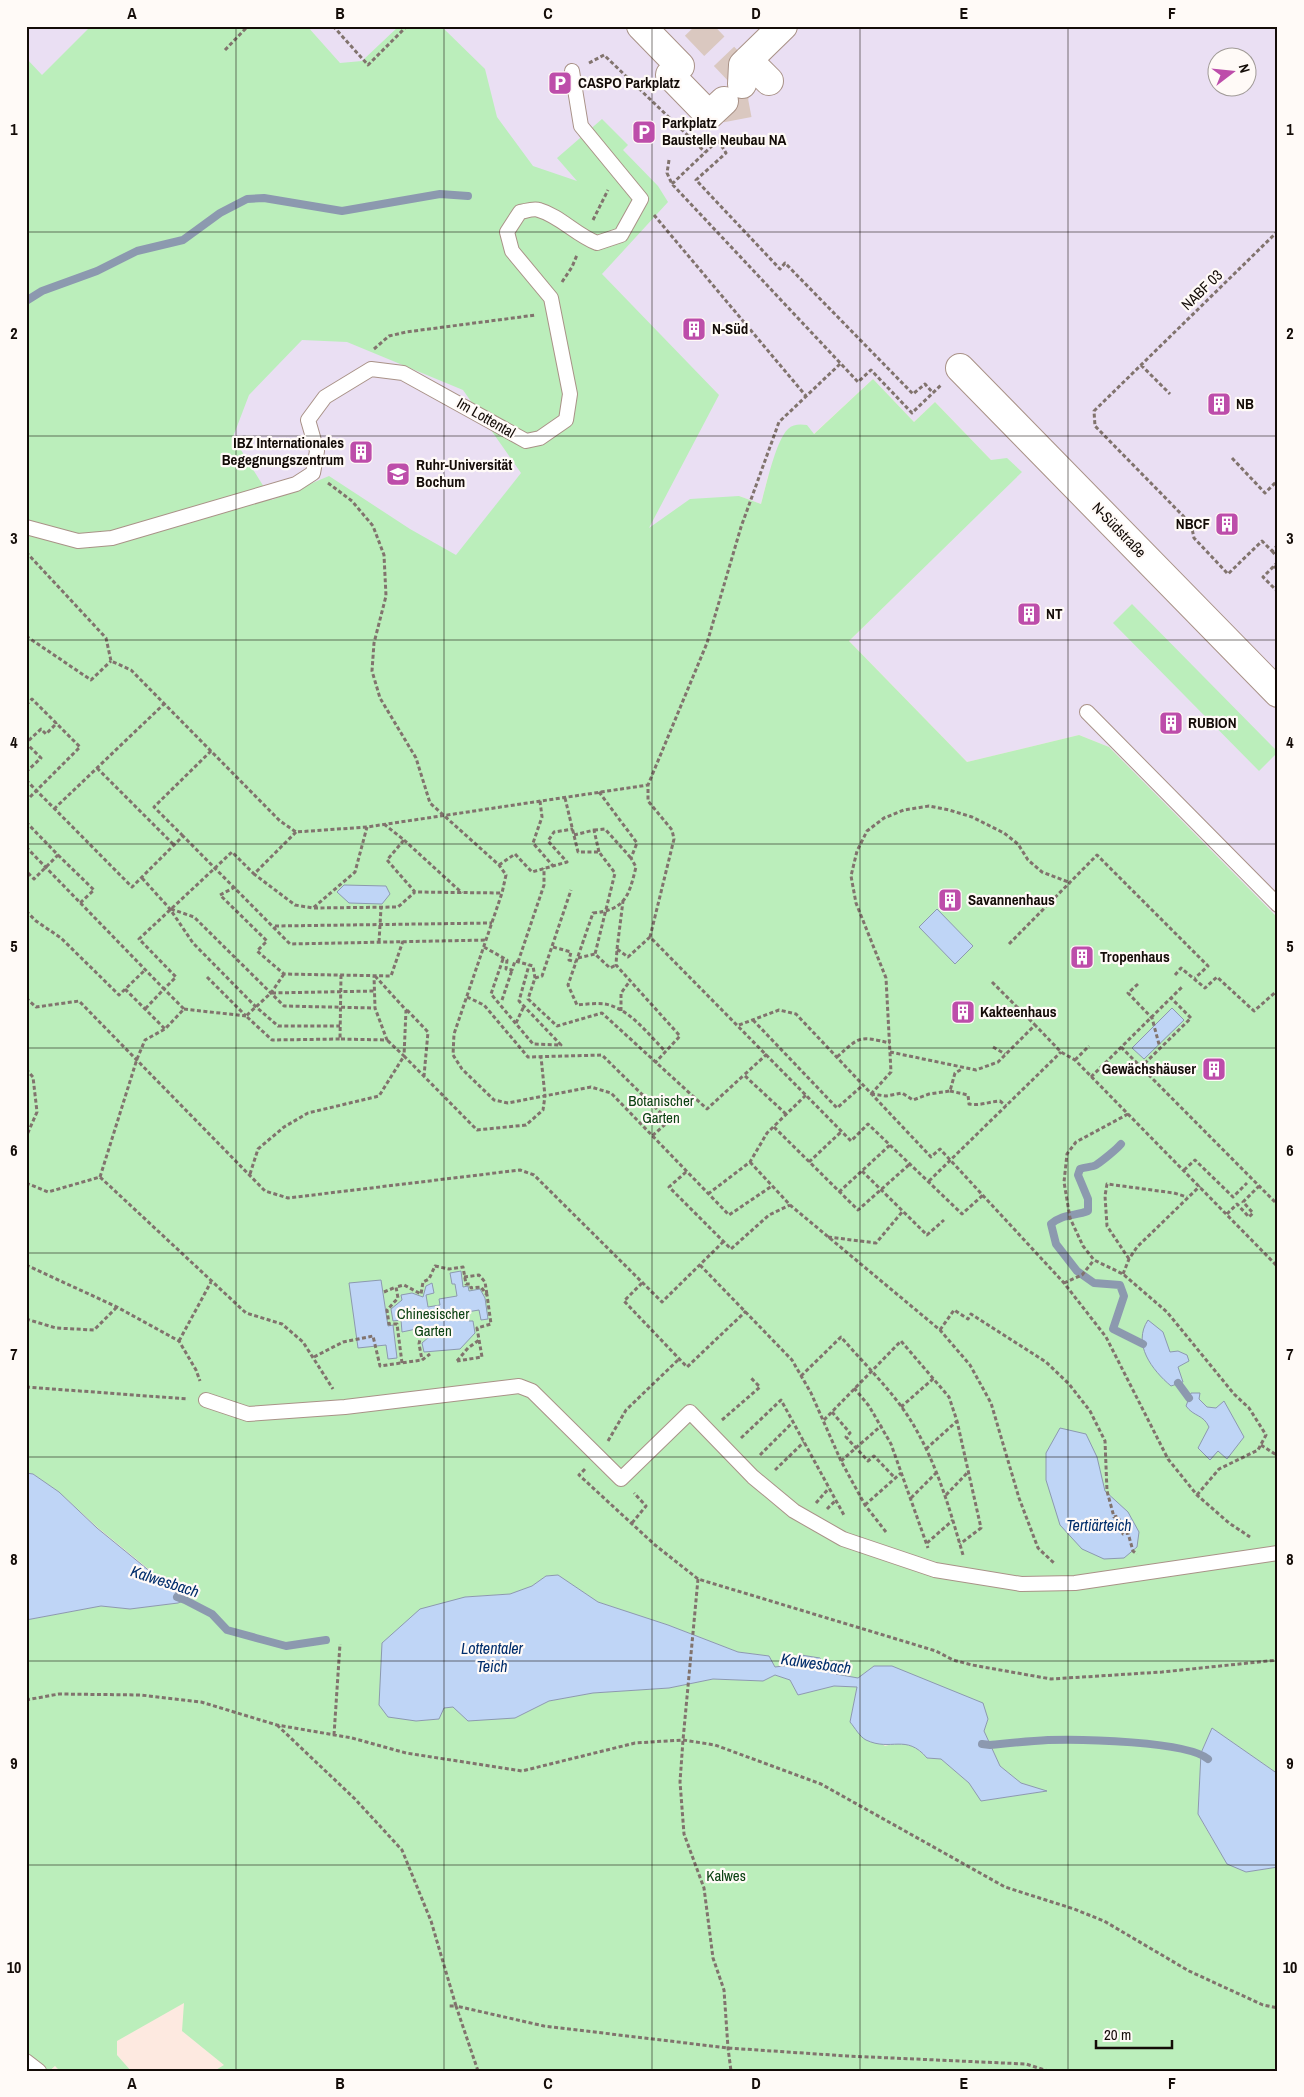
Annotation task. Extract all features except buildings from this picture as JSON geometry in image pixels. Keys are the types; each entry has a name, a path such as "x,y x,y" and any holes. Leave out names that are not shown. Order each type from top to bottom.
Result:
{"street":[{"path":"641,26 680,66 670,75 710,115 736,75 783,26"},
{"path":"736,75 769,81"},
{"name":"N-Südstraße","path":"960,368 1278,692"}],"lane":[{"path":"572,71 581,126 641,200 621,235 597,243 584,238"},
{"name":"Im Lottental","path":"313,473 317,451 308,420 325,398 371,370 403,373 526,441 540,438 566,420 570,394 551,298 512,252 508,232 520,212 538,209 557,219 584,238"},
{"path":"26,527 78,541 112,538 296,484 313,473"},
{"path":"1087,712 1278,905"},
{"path":"206,1400 248,1414 345,1407 519,1386 532,1391 621,1479 690,1412 753,1477 794,1511 843,1538 907,1562 969,1577 1021,1584 1076,1583 1276,1553"},
{"path":"26,2061 39,2071"}],"path":[{"path":"224,50 248,26"},
{"path":"333,26 368,65 407,26"},
{"path":"572,71 604,55 705,152 672,184"},
{"path":"669,160 667,173 672,184 840,364 858,382 871,370 912,413 933,393 925,384 913,394 785,263 780,269 696,180 726,153 718,140"},
{"path":"584,238 617,171"},
{"path":"641,200 806,396"},
{"name":"NABF 03","path":"1272,552 1262,541 1228,574 1194,538 1191,524 1095,426 1094,411 1278,231"},
{"path":"374,348 389,336 406,332 553,313"},
{"path":"617,949 628,956 650,937 674,839 672,830 648,800 648,785 706,643 741,527 779,422 840,364"},
{"path":"1141,365 1170,394"},
{"path":"1232,458 1265,493 1278,481"},
{"path":"313,473 352,500 373,526 384,556 386,596 374,643 372,671 380,698 416,758 430,803 499,865 506,874 487,940 454,1034 453,1055 462,1069 494,1100 508,1103 591,1087 611,1093 729,1215 772,1186"},
{"path":"1278,545 1272,552 1278,558"},
{"path":"26,552 106,638 111,661"},
{"path":"1278,562 1263,577 1278,592"},
{"path":"1274,566 1278,570"},
{"path":"26,636 91,680 111,661"},
{"path":"111,661 131,670 280,822 296,832 367,827 648,785"},
{"path":"26,705 32,699 80,747 26,801"},
{"path":"54,810 164,704"},
{"path":"26,772 41,758 26,743 41,729 46,734 56,723"},
{"path":"210,751 154,807 290,944 487,940"},
{"path":"97,768 174,845"},
{"path":"26,780 132,888 183,836"},
{"path":"599,792 636,843 631,858"},
{"path":"565,798 578,852 599,852"},
{"path":"540,801 542,816 533,843 553,866"},
{"path":"871,1094 891,1072 886,978 856,903 852,876 857,851 867,831 884,818 904,810 928,806 949,810 972,817 1004,833 1018,844 1028,860 1042,872 1071,883"},
{"path":"26,822 94,890 80,903"},
{"path":"384,824 462,893"},
{"path":"313,908 355,872 367,827"},
{"path":"499,865 515,854 532,872 567,862 548,841 554,832 573,829"},
{"path":"574,835 605,829 636,866 629,893 616,908 607,912 593,913 568,985 577,1005 606,1004 621,1011 640,1025 665,1051"},
{"path":"594,830 599,852 615,873 607,912 595,954"},
{"path":"254,874 296,832"},
{"path":"404,840 387,860 415,892"},
{"path":"26,847 184,1009 246,1016"},
{"path":"145,1009 176,977 139,939 232,852 254,874 295,905 313,908 398,908 415,892 502,893"},
{"path":"26,871 34,879 58,855"},
{"path":"1009,944 1097,855 1208,966 1195,978"},
{"path":"518,962 544,885 544,868"},
{"path":"142,878 170,909 193,943 255,1006 278,1026 340,1026"},
{"path":"234,887 220,895 267,942 257,951 284,974 391,976 403,941"},
{"path":"535,978 542,976 571,890"},
{"path":"623,900 616,965 680,1036 655,1063"},
{"path":"379,942 380,908"},
{"path":"170,909 194,917 284,1006 375,1008"},
{"path":"26,912 61,938 119,995 145,970"},
{"path":"274,926 492,923"},
{"path":"650,937 739,1025 851,1141 868,1124 962,1214 983,1195"},
{"path":"484,947 507,960 506,968 512,970"},
{"path":"553,947 571,952 569,960 577,960 595,954"},
{"path":"595,954 610,968 616,965"},
{"path":"503,959 490,994 534,1044 560,1045 519,1001 529,965"},
{"path":"502,1000 515,961 533,966 535,978 528,999 557,1026 602,1013 707,1109 767,1054"},
{"path":"1175,975 1182,968 1205,988 1217,977 1254,1011 1278,990"},
{"path":"246,1016 271,993 284,974"},
{"path":"340,1039 341,975"},
{"path":"374,976 375,1008 387,1040 477,1130 526,1125 543,1110 545,1096 541,1057"},
{"path":"374,976 428,1032 424,1076"},
{"path":"207,977 272,1040 387,1040"},
{"path":"621,1011 622,993 630,981"},
{"path":"992,982 1061,1052 1075,1060 1278,1267"},
{"path":"1138,984 1128,993 1152,1018 1160,1048"},
{"path":"1092,1077 1182,987"},
{"path":"125,989 165,1029"},
{"path":"271,993 375,992"},
{"path":"467,997 484,1005 528,1058 602,1055 669,1121 652,1136"},
{"path":"26,998 36,1007 80,1001 265,1191 288,1198 520,1170 534,1175 662,1302 723,1242"},
{"path":"1140,1068 1190,1018 1171,998"},
{"path":"516,1023 524,1006"},
{"path":"100,1177 137,1058 145,1040 165,1029 184,1009"},
{"path":"250,1174 258,1149 284,1127 308,1113 379,1096 404,1056 406,1010"},
{"path":"739,1025 779,1010 796,1014 931,1157 940,1149 1064,1283 1106,1337 1168,1459 1197,1495 1229,1523 1276,1553"},
{"path":"753,1020 837,1108 863,1085"},
{"path":"890,1052 963,1069 976,1070 998,1062 1035,1025"},
{"path":"837,1057 854,1042 866,1037 890,1043"},
{"path":"1075,1060 1089,1046"},
{"path":"993,1047 1005,1054"},
{"path":"1121,1047 1278,1205"},
{"path":"929,1181 1061,1052"},
{"path":"26,1069 33,1077 37,1112 26,1137"},
{"path":"950,1091 955,1073 963,1069"},
{"path":"744,1075 787,1115"},
{"path":"871,1094 886,1096 902,1093 913,1100 929,1094 950,1091 968,1095 969,1104 981,1106 986,1103 1000,1101 1006,1106"},
{"path":"708,1194 750,1162 767,1133 806,1095"},
{"path":"1128,1114 1076,1142 1067,1154 1064,1182 1070,1218 1083,1246 1094,1260 1123,1274 1167,1312 1234,1394 1249,1408 1266,1435 1258,1450 1219,1469 1197,1495"},
{"path":"774,1127 858,1210 910,1163"},
{"path":"809,1162 842,1131"},
{"path":"839,1192 890,1145"},
{"path":"1184,1170 1195,1160 1234,1197 1247,1183"},
{"path":"750,1162 790,1205 826,1237 940,1330 970,1365 991,1403 1020,1498 1038,1548 1076,1583"},
{"path":"862,1171 927,1235 944,1220"},
{"path":"686,1172 669,1186 730,1249 769,1215 790,1205"},
{"path":"26,1183 48,1192 100,1177"},
{"path":"100,1177 246,1314 282,1324 302,1342 314,1357 345,1407"},
{"path":"1129,1259 1107,1226 1105,1196 1107,1184 1174,1193 1187,1198"},
{"path":"1123,1274 1129,1259 1137,1247 1200,1186"},
{"path":"1227,1214 1236,1204 1249,1217 1253,1212 1243,1202 1259,1186"},
{"path":"826,1237 876,1242 903,1211"},
{"path":"1064,1283 1082,1275 1094,1260"},
{"path":"26,1265 117,1307 179,1341 196,1370 206,1400 26,1387"},
{"path":"700,1265 792,1360 824,1421 840,1461 865,1504 907,1562"},
{"path":"384,1292 404,1285 421,1294 423,1282 430,1279 435,1266 449,1269 463,1266 466,1284 470,1284 471,1288 481,1287 487,1295"},
{"path":"464,1276 479,1275 485,1282 491,1324 477,1328 482,1357 456,1361 468,1348 479,1340"},
{"path":"179,1341 211,1282"},
{"path":"642,1283 624,1301 687,1367 746,1311"},
{"path":"396,1287 398,1298 387,1310 389,1324 397,1324 402,1363"},
{"path":"26,1319 56,1328 94,1330 117,1307"},
{"path":"940,1330 954,1310 968,1319 971,1314 1046,1362 1069,1384 1090,1411 1104,1441 1107,1491 1114,1517 1118,1516 1122,1534 1128,1533 1133,1551"},
{"path":"421,1334 419,1344 422,1360"},
{"path":"314,1357 343,1342 373,1336 380,1366 422,1360 430,1354"},
{"path":"801,1376 841,1337 901,1407 926,1449 937,1472 946,1495 969,1577"},
{"path":"824,1421 901,1340 949,1397 957,1421 981,1528 960,1544"},
{"path":"599,1456 626,1410 679,1359"},
{"path":"724,1418 760,1387 750,1377"},
{"path":"901,1407 934,1378"},
{"path":"854,1388 882,1425 891,1444 935,1570"},
{"path":"740,1438 781,1400 849,1524"},
{"path":"832,1412 850,1433 846,1437 868,1461 874,1456 895,1478"},
{"path":"926,1449 957,1421"},
{"path":"757,1457 793,1422"},
{"path":"840,1461 882,1425"},
{"path":"771,1473 804,1442"},
{"path":"1261,1445 1278,1456"},
{"path":"946,1495 969,1471"},
{"path":"911,1498 937,1472"},
{"path":"865,1504 901,1473"},
{"path":"579,1474 655,1545 698,1579 936,1652 953,1660 1000,1671 1051,1679 1162,1672 1278,1660"},
{"path":"813,1507 829,1488"},
{"path":"632,1523 646,1506"},
{"path":"926,1543 953,1520"},
{"path":"698,1579 680,1782 684,1834 704,1888 713,1958 724,1990 731,2071"},
{"path":"334,1735 340,1644"},
{"path":"26,1700 60,1694 141,1695 201,1702 277,1725 334,1735 406,1754 522,1771 635,1743 683,1740 715,1745 821,1784 1005,1887 1074,1909 1104,1921 1189,1970 1263,2005 1278,2008"},
{"path":"277,1725 355,1799 402,1850 431,1921 456,2006 478,2071"},
{"path":"448,2006 456,2006 544,2026 728,2048 847,2056 1026,2064 1048,2071"}],"shaded area":[{"name":"Ruhr-Universität Bochum","path":"26,26 1278,26 1278,918 1109,747 1079,735 967,762 849,641 1021,472 991,460 935,402 914,422 873,379 768,476 761,504 739,496 652,610 26,512"}],"green space":[{"path":"91,26 307,26 340,63 362,61 399,26 441,26 485,69 497,117 533,166 577,181 557,158 602,119 628,145 623,150 658,186 668,202 602,274 719,395 649,528 690,499 739,496 761,504 779,443 788,429 792,426 807,425 814,434 873,379 914,422 935,402 991,460 1007,458 1022,472 849,641 967,762 1079,735 1109,747 1278,918 1278,1774 1212,1728 1201,1753 1198,1814 1212,1839 1246,1872 1278,1867 1278,2071 214,2071 224,2065 182,2031 184,2003 117,2041 117,2055 131,2071 60,2071 55,2066 49,2071 26,2071 26,1620 101,1606 130,1609 178,1603 185,1599 97,1527 59,1492 33,1474 26,1473 26,58 42,75","holes":["302,340 347,342 463,390 521,473 456,555 410,529 329,476 272,500 233,437 249,395","558,1575 598,1602 668,1625 738,1652 769,1656 775,1667 820,1658 836,1674 858,1678 874,1666 988,1719 984,1731 1000,1766 1021,1783 1046,1791 982,1801 969,1783 941,1759 927,1758 918,1750 908,1745 885,1746 850,1722 857,1687 834,1686 798,1695 790,1680 775,1675 763,1681 713,1679 669,1688 593,1693 549,1701 515,1718 453,1706 444,1708 439,1719 416,1721 465,1597 510,1594 532,1586 546,1576"]},
{"path":"1132,604 1278,752 1259,771 1113,623"}],"water":[{"path":"344,885 386,886 390,894 382,904 349,903 337,892"},
{"path":"937,909 973,946 955,964 919,927"},
{"path":"1172,1008 1184,1020 1144,1059 1132,1048"},
{"path":"461,1271 463,1287 468,1286 469,1291 480,1289 485,1298 488,1319 481,1320 479,1310 467,1312 469,1321 473,1321 475,1333 460,1349 424,1352 422,1343 430,1336 426,1327 402,1332 401,1320 393,1321 391,1309 402,1300 401,1295 412,1293 423,1297 426,1286 432,1283 434,1293 426,1295 428,1307 440,1305 439,1299 457,1296 455,1284 452,1284 450,1273"},
{"path":"381,1280 388,1326 393,1325 397,1358 388,1359 386,1345 358,1348 349,1283"},
{"path":"1148,1320 1163,1332 1170,1352 1178,1351 1187,1355 1189,1361 1178,1367 1183,1382 1171,1386 1157,1372 1146,1356 1142,1338"},
{"path":"1191,1393 1200,1393 1199,1399 1207,1407 1216,1408 1224,1401 1244,1437 1227,1459 1218,1451 1210,1460 1198,1448 1209,1427 1204,1420 1186,1406"},
{"name":"Tertiärteich","path":"1060,1428 1086,1434 1097,1457 1105,1491 1128,1512 1139,1532 1137,1547 1124,1558 1104,1559 1082,1549 1060,1525 1046,1480 1046,1453"},
{"path":"26,1473 33,1474 59,1492 97,1528 185,1600 178,1603 130,1609 101,1606 26,1620"},
{"name":"Lottentaler Teich","path":"558,1575 598,1602 668,1625 738,1652 769,1656 775,1667 791,1665 801,1655 820,1658 836,1674 858,1678 874,1666 892,1666 983,1703 988,1719 984,1731 1000,1766 1021,1783 1047,1791 981,1801 969,1783 941,1759 927,1758 912,1746 905,1744 875,1743 862,1737 850,1722 857,1687 834,1686 798,1695 790,1680 775,1675 763,1681 713,1679 669,1688 593,1693 549,1701 515,1718 468,1721 453,1707 444,1708 439,1719 416,1721 388,1717 379,1705 382,1643 420,1609 465,1597 510,1594 532,1586 546,1576"},
{"path":"1212,1728 1278,1774 1278,1867 1246,1872 1227,1864 1198,1814 1201,1753"}],"waterway":[{"path":"26,301 42,291 97,271 137,251 183,240 220,213 247,199 264,198 342,211 440,194 468,196"},
{"path":"1121,1144 1096,1165 1080,1169 1078,1175 1088,1199 1088,1211 1064,1217 1051,1224 1056,1244 1077,1271 1094,1283 1120,1285 1124,1296 1113,1329 1143,1344"},
{"path":"1178,1383 1189,1398"},
{"name":"Kalwesbach","path":"177,1597 212,1614 227,1630 286,1646 326,1640"},
{"name":"Kalwesbach","path":"982,1744 1063,1740 1132,1742 1178,1748 1196,1753 1208,1759"}],"tunnel":[{"path":"695,26 739,72 734,100 739,126"}],"place":[{"name":"CASPO Parkplatz","path":"560,83"},
{"name":"Parkplatz Baustelle Neubau NA","path":"644,132"},
{"name":"N-Süd","path":"694,329"},
{"name":"NB","path":"1219,404"},
{"name":"IBZ Internationales Begegnungszentrum","path":"361,452"},
{"name":"Ruhr-Universität Bochum","path":"398,474"},
{"name":"NBCF","path":"1227,524"},
{"name":"NT","path":"1029,614"},
{"name":"RUBION","path":"1171,723"},
{"name":"Savannenhaus","path":"950,900"},
{"name":"Tropenhaus","path":"1082,957"},
{"name":"Kakteenhaus","path":"963,1012"},
{"name":"Gewächshäuser","path":"1214,1069"}],"park label":[{"name":"Botanischer Garten","path":"661,1110"},
{"name":"Chinesischer Garten","path":"433,1322"},
{"name":"Kalwes","path":"726,1876"}]}
